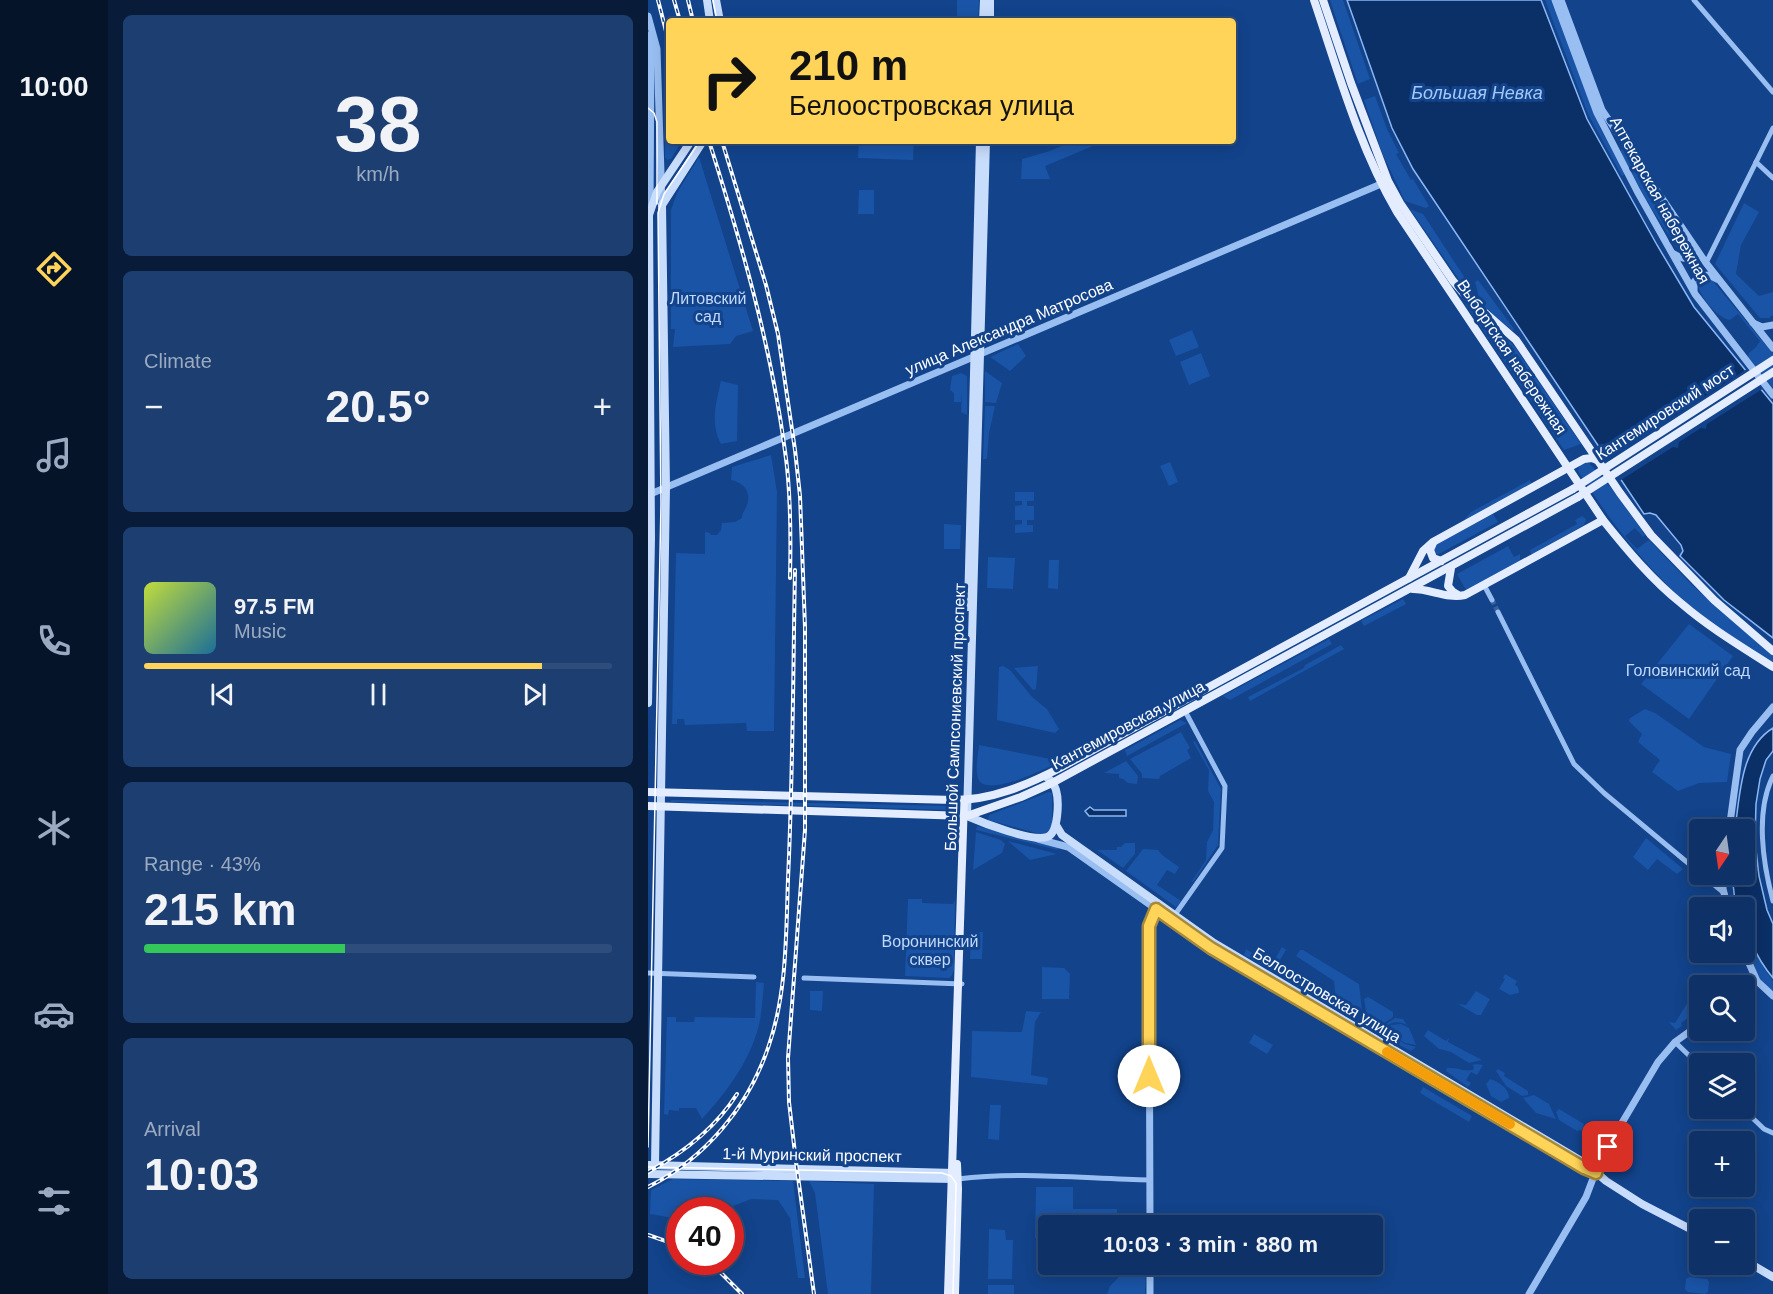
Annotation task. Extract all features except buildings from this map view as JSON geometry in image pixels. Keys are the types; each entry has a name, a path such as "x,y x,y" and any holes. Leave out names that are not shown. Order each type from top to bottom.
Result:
{"main road":[{"path":"706,0 710,18"},
{"path":"716,0 719,18"},
{"path":"983,18 984,0"},
{"path":"990,0 990,18"},
{"name":"Выборгская набережная","path":"1314,0 1349,103 1381,184 1404,222 1604,520 1631,555 1680,603 1773,667"},
{"name":"Выборгская набережная","path":"1323,0 1388,182 1452,281 1516,340 1651,535 1714,600 1773,651"},
{"path":"648,703 650,211 665,174 689,144"},
{"path":"648,1172 651,1165 662,807 666,487 662,205 701,144"},
{"name":"Большой Сампсониевский проспект","path":"948,1294 966,816 980,144"},
{"name":"Большой Сампсониевский проспект","path":"977,356 986,144"},
{"name":"Кантемировский мост","path":"1573,489 1773,360"},
{"name":"Кантемировский мост","path":"1578,497 1773,372"},
{"path":"1597,460 1588,458 1569,467 1433,542 1423,551 1408,585 1456,597 1465,595 1604,520"},
{"name":"Кантемировская улица","path":"648,806 966,816 1021,797 1052,783 1185,711 1408,585 1441,561 1573,489"},
{"name":"Кантемировская улица","path":"648,792 966,800 1009,790 1045,776 1408,585 1451,568 1578,497"},
{"path":"1433,542 1431,554 1441,561"},
{"path":"1451,568 1448,586 1456,594 1465,595"},
{"path":"1038,838 1052,834 1056,825 1057,794 1052,783 1045,776"},
{"name":"Белоостровская улица","path":"966,816 987,825 1038,838"},
{"name":"Белоостровская улица","path":"1056,825 1062,836 1157,907 1312,1002 1588,1165 1596,1173 1642,1204 1689,1230"},
{"name":"1-й Муринский проспект","path":"651,1165 954,1176"},
{"name":"1-й Муринский проспект","path":"648,1172 954,1176"},
{"name":"Большой Сампсониевский проспект","path":"954,1176 955,1294"},
{"path":"1755,1266 1773,1277"}],"street":[{"name":"Аптекарская набережная","path":"1555,0 1594,107 1616,151 1695,294 1773,395"},
{"name":"Аптекарская набережная","path":"1560,0 1602,110 1695,248 1772,347"},
{"path":"1694,0 1773,92"},
{"path":"648,16 657,45 660,140 665,174"},
{"path":"648,35 651,49 650,211"},
{"path":"649,108 666,107"},
{"path":"1695,294 1696,278 1706,263 1773,128"},
{"path":"649,141 660,140"},
{"path":"1616,151 1618,145 1626,145"},
{"path":"649,159 665,174 679,172 687,166"},
{"path":"1756,162 1773,177"},
{"name":"улица Александра Матросова","path":"649,494 1381,184"},
{"path":"661,186 662,205"},
{"path":"1686,260 1694,255 1695,248"},
{"path":"1672,252 1686,260 1706,263"},
{"path":"1696,278 1705,274 1718,279"},
{"path":"1752,323 1762,327 1772,326 1772,347"},
{"path":"1484,585 1492,600"},
{"path":"1498,612 1574,764 1604,793 1689,865"},
{"path":"1731,819 1740,750 1773,707"},
{"path":"1174,916 1222,848 1225,786 1185,711"},
{"path":"1773,776 1767,794 1764,827 1767,870 1773,901"},
{"name":"Белоостровская улица","path":"1038,838 1068,847 1157,907 1211,948 1596,1173"},
{"path":"1714,885 1723,892"},
{"path":"1723,885 1725,897"},
{"path":"1150,1215 1149,926 1157,907"},
{"path":"1749,963 1757,981 1773,996"},
{"path":"648,973 754,977"},
{"path":"804,978 961,983"},
{"path":"1529,1294 1586,1197 1600,1160 1647,1079 1675,1042 1689,1031"},
{"path":"1675,1042 1689,1055"},
{"path":"1754,1119 1764,1129 1773,1133"},
{"name":"1-й Муринский проспект","path":"954,1176 1150,1180"},
{"path":"1150,1275 1150,1294"}],"green space":[{"path":"957,0 979,0 978,18 957,18"},
{"path":"1330,0 1343,0 1370,79 1358,84"},
{"path":"1545,0 1551,0 1600,128 1625,174 1622,176 1588,114"},
{"path":"1375,96 1399,153 1396,154 1429,206 1426,208 1405,201 1383,155 1364,100"},
{"path":"666,116 666,144 680,144 671,159 667,160 665,157"},
{"path":"859,144 914,144 913,160 858,158"},
{"path":"1066,144 1098,144 1045,166 1050,179 1021,179 1022,159"},
{"path":"1622,148 1692,250 1691,256 1682,256 1650,206 1620,152"},
{"name":"Литовский сад","path":"699,157 753,331 736,336 730,344 673,347 675,329 671,329 671,210 677,193"},
{"path":"859,190 874,190 874,214 858,214"},
{"path":"1744,203 1759,212 1741,245 1736,274 1759,296 1773,292 1773,315 1769,318 1760,318 1715,264"},
{"path":"1410,209 1423,214 1465,278 1472,298"},
{"path":"1706,277 1713,281 1773,354 1773,388 1748,357 1760,341 1738,314 1730,320 1725,319 1709,305 1698,286 1698,281"},
{"path":"1478,280 1514,329 1513,331 1481,305 1475,282"},
{"path":"1464,302 1497,328 1515,347 1581,444 1564,450"},
{"path":"1192,330 1199,347 1176,356 1169,340"},
{"path":"1018,344 1026,356 1010,371 990,357"},
{"path":"1201,353 1210,376 1189,385 1180,362"},
{"path":"985,371 1002,383 996,403 985,402"},
{"path":"961,373 967,376 967,415 961,412 962,392 961,402 954,402 954,393 950,390 952,376"},
{"path":"721,381 738,385 737,441 721,444 715,421"},
{"path":"985,406 995,406 989,433 987,459 983,459"},
{"path":"771,455 777,492 774,731 747,731 746,723 685,725 684,719 677,719 677,724 672,724 676,553 705,554 705,532 717,535 722,523 735,522 742,518 748,496 743,485 731,480 732,467"},
{"path":"1170,462 1178,482 1169,486 1160,466"},
{"path":"1588,462 1614,491 1645,535 1643,537 1635,528 1625,536 1637,549 1649,540 1692,585 1773,656 1773,662 1709,621 1657,575 1615,525 1578,471 1580,465"},
{"path":"1530,480 1531,484 1463,521 1471,512"},
{"path":"1015,492 1034,492 1034,501 1027,501 1027,506 1034,506 1034,520 1027,520 1027,525 1033,525 1033,532 1015,533 1015,525 1022,524 1022,520 1015,520 1015,506 1022,505 1022,501 1015,501"},
{"path":"1493,514 1498,522 1435,556 1433,547 1435,545"},
{"path":"1582,516 1586,519 1584,525 1531,554 1530,550 1577,524 1575,520"},
{"path":"944,524 961,525 960,549 944,549"},
{"path":"1508,546 1514,557 1520,554 1520,561 1466,590 1457,574"},
{"path":"988,557 1015,558 1013,589 987,588"},
{"path":"1049,560 1059,560 1058,589 1048,588"},
{"path":"1403,599 1406,604 1364,626 1361,621"},
{"name":"Головинский сад","path":"1689,624 1733,656 1689,719 1641,684"},
{"path":"1329,639 1332,644 1230,700 1223,696"},
{"path":"1341,645 1344,649 1250,701 1248,697 1304,668 1305,665"},
{"path":"1003,666 1010,670 1032,697 1047,709 1059,729 1055,733 997,720 999,667"},
{"path":"1038,666 1036,689 1033,690 1014,668"},
{"path":"1645,709 1655,713 1704,747 1731,754 1727,782 1699,783 1678,791 1652,772 1660,760 1638,742 1642,734 1629,721"},
{"path":"1180,720 1187,723 1127,756 1125,750"},
{"path":"1181,732 1190,748 1187,750 1191,758 1160,776 1159,779 1142,778 1142,774 1130,759"},
{"path":"1195,741 1221,789 1218,845 1193,882 1206,860 1207,842 1213,830 1214,802 1208,791 1209,770 1193,742"},
{"path":"979,745 1061,761 1004,784 983,784 977,774"},
{"path":"1126,761 1138,776 1137,784 1128,783 1119,778 1119,774 1104,773"},
{"path":"1049,792 1052,793 1052,827 1044,835 988,820 989,815"},
{"path":"671,800 951,806 951,810 671,802"},
{"path":"977,826 1059,847 1058,850 976,830"},
{"path":"976,832 1001,840 1005,844 1002,853 973,870"},
{"path":"1646,838 1683,869 1677,874 1657,859 1648,870 1633,857"},
{"path":"1008,841 1057,854 1030,860"},
{"path":"1125,843 1135,843 1135,854 1123,868 1097,850 1117,850 1117,847"},
{"path":"1143,849 1158,850 1179,867 1175,874 1167,870 1157,885 1181,901 1176,907 1126,871"},
{"name":"Воронинский сквер","path":"908,899 922,899 922,903 953,904 955,900 954,970 949,978 905,976"},
{"path":"971,932 983,932 982,959 970,959"},
{"path":"1153,936 1156,936 1155,1050 1153,1050"},
{"path":"1282,947 1286,950 1277,965 1282,969 1278,975 1244,955 1246,949 1271,965"},
{"path":"1300,950 1359,984 1362,1010 1346,1015 1337,1010 1334,981 1296,956"},
{"path":"1755,950 1773,981 1773,992 1759,977 1750,963 1755,963"},
{"path":"1042,967 1064,968 1070,974 1069,999 1042,999"},
{"path":"1292,971 1295,971 1293,975 1302,979 1304,976 1308,979 1311,991 1326,1000 1330,1006 1286,980"},
{"path":"1505,974 1517,981 1515,985 1519,993 1510,995 1499,989 1505,979 1503,978"},
{"path":"756,982 764,983 757,1034 729,1086 702,1119 696,1108 679,1108 679,1111 669,1110 668,1115 664,1114 667,1017 676,1017 676,1022 694,1022 695,1017 755,1018"},
{"path":"810,991 823,991 822,1011 810,1010"},
{"path":"1476,991 1490,999 1481,1015 1458,1004 1466,1005"},
{"path":"1368,997 1393,1012 1393,1017 1377,1028 1368,1025 1364,999"},
{"path":"1689,1000 1689,1017 1676,1030 1669,1022 1675,1023"},
{"path":"1026,1011 1041,1012 1035,1022 1031,1075 1048,1078 1047,1085 971,1077 972,1031 1022,1032"},
{"path":"1395,1018 1403,1019 1407,1025 1399,1022 1393,1023 1385,1028 1385,1031 1405,1044 1416,1047 1411,1051 1374,1032"},
{"path":"1401,1024 1409,1028 1416,1045 1405,1043 1387,1031 1391,1025"},
{"path":"1428,1030 1446,1041 1449,1038 1448,1042 1482,1060 1469,1063 1451,1052 1439,1049 1424,1036"},
{"path":"1254,1034 1273,1045 1267,1054 1249,1043"},
{"path":"1472,1065 1483,1065 1477,1075 1471,1072 1466,1080 1471,1083 1468,1087 1446,1071 1447,1068 1473,1070"},
{"path":"1498,1069 1505,1073 1504,1076 1528,1091 1528,1095 1522,1096 1506,1086 1496,1071"},
{"path":"1490,1079 1503,1086 1509,1098 1501,1102 1491,1096 1486,1084"},
{"path":"1423,1087 1472,1116 1469,1122 1420,1093"},
{"path":"1534,1095 1549,1104 1556,1119 1536,1113 1523,1098"},
{"path":"990,1105 1001,1105 999,1140 988,1139"},
{"path":"1559,1109 1584,1124 1582,1130 1577,1131 1559,1120 1556,1112"},
{"path":"673,1179 793,1181 805,1278 798,1278 790,1218 778,1200 751,1199 744,1202 744,1197 666,1197 666,1217 650,1214 651,1190"},
{"path":"809,1181 874,1184 871,1294 828,1294 815,1193"},
{"path":"1036,1187 1073,1187 1073,1209 1117,1209 1117,1215 1038,1215 1038,1238 1035,1238"},
{"path":"989,1229 1005,1230 1006,1240 1013,1240 1012,1279 988,1279"},
{"path":"1132,1275 1146,1275 1145,1294 1107,1294 1110,1286 1120,1276 1131,1277"},
{"path":"1689,1277 1707,1279 1708,1292 1705,1294 1688,1292 1685,1289 1686,1279"},
{"path":"988,1285 1014,1285 1014,1294 988,1294"}],"water":[{"name":"Большая Невка","path":"1347,0 1541,0 1587,119 1657,245 1694,307 1773,404 1773,638 1724,600 1680,556 1683,551 1681,545 1656,515 1644,514 1413,169 1392,128"},
{"path":"1773,728 1773,751 1766,760 1756,804 1755,841 1755,819 1736,819 1748,760 1762,737"},
{"path":"1090,807 1094,810 1126,810 1126,816 1089,816 1085,811"},
{"path":"1755,841 1759,876 1767,910 1773,924 1773,978 1755,950 1755,897 1735,897 1733,885 1755,885"}],"pier":[{"path":"1747,369 1764,388 1707,424 1706,429 1701,428 1679,442 1678,448 1673,447 1618,482 1605,460 1659,425 1661,421 1666,421 1687,408 1688,403 1693,404"}],"tunnel":[{"path":"1492,600 1498,612"}],"tram line":[{"path":"713,0 716,18"},
{"path":"648,108 654,113 657,122 657,204"},
{"path":"648,1147 661,504 658,213 664,194 698,144"},
{"path":"648,1167 942,1173 951,1176 956,1183 953,1294"}],"railway":[{"path":"658,0 666,31"},
{"path":"674,0 679,18"},
{"path":"688,0 692,18"},
{"path":"710,144 754,294 772,372 788,482 790,578"},
{"path":"723,144 766,285 778,334 800,496 805,627 805,830 788,1058 789,1102 814,1294"},
{"path":"648,1187 689,1161 723,1128 750,1089 775,1025 786,942 795,570"},
{"path":"648,1172 674,1157 697,1139 719,1118 737,1094"},
{"path":"648,1235 666,1241"},
{"path":"723,1275 742,1294"}],"slow traffic":[{"path":"1387,1052 1510,1124"}],"route":[{"path":"1149,1076 1149,926 1156,909 1211,948 1584,1168 1596,1173 1600,1160 1608,1147"}]}
